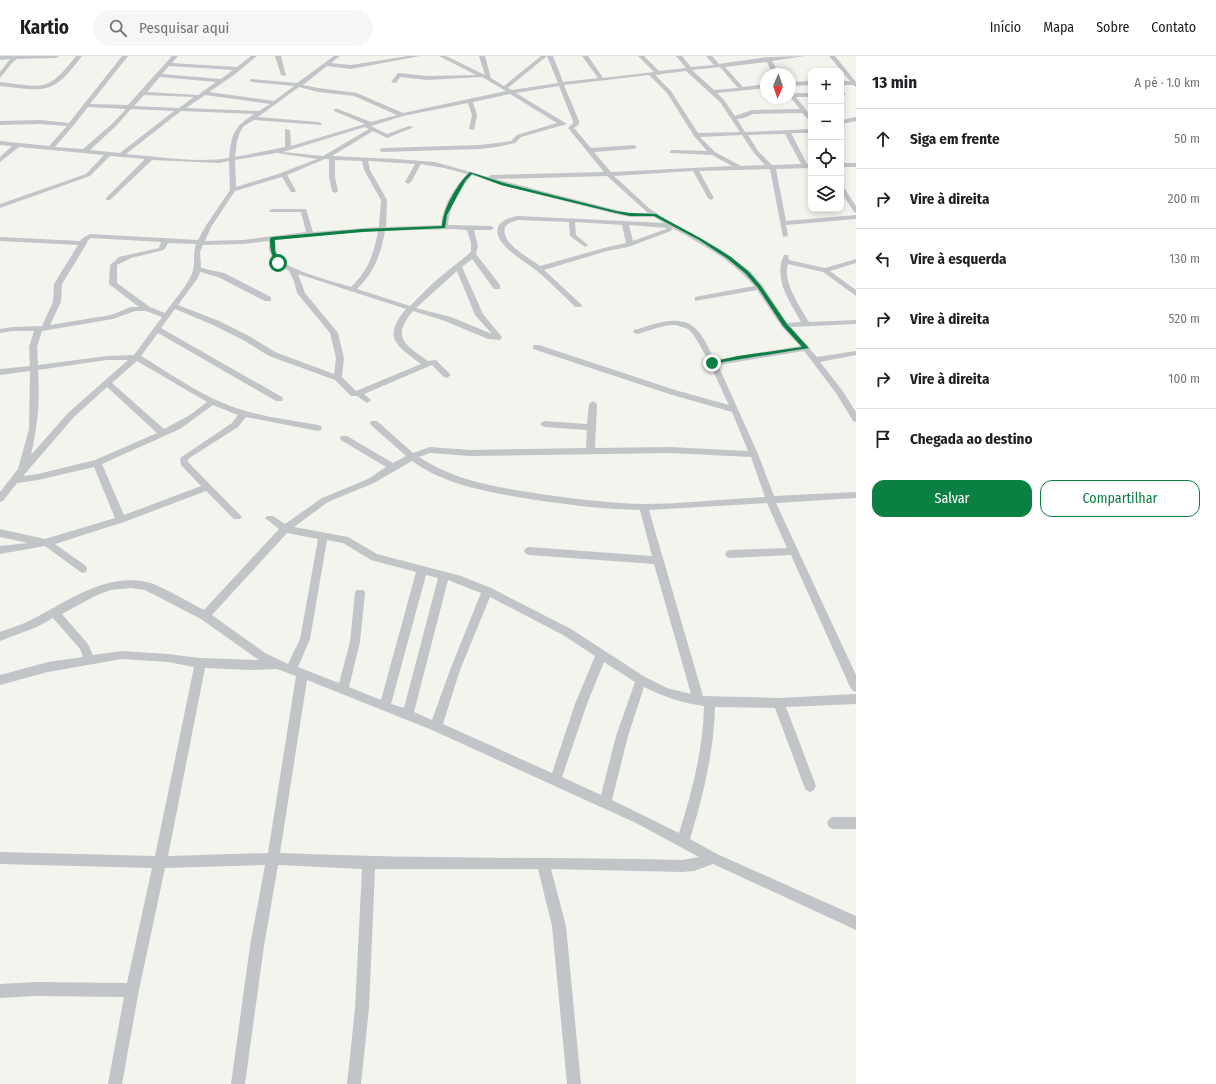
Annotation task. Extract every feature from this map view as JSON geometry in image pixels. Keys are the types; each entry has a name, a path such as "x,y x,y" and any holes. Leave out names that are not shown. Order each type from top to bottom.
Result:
{"street":[{"path":"0,58 56,56"},
{"path":"0,84 39,88 49,86 71,66 79,56"},
{"path":"51,147 71,126 125,56"},
{"path":"84,151 115,124 144,93 175,56"},
{"path":"121,155 164,120 238,69 254,56"},
{"path":"278,56 284,75"},
{"path":"0,499 14,480 71,415 136,357 175,306 194,278 197,252 200,243 208,227 233,190 232,160 234,141 237,132 242,125 275,103 337,56"},
{"path":"326,64 351,67 417,56"},
{"path":"442,56 480,76 489,79 571,128 609,174 654,215 718,250 747,273 760,287 785,325 806,348 839,392 856,419"},
{"path":"482,56 489,79"},
{"path":"504,88 544,56"},
{"path":"550,56 576,121 576,124 571,128"},
{"path":"585,56 601,79"},
{"path":"641,56 669,92 696,135 713,153 740,168"},
{"path":"678,56 688,69 726,106 756,152 772,167 784,223 785,236"},
{"path":"709,56 742,89"},
{"path":"746,56 751,61"},
{"path":"0,143 150,158 204,161 232,160 341,140 369,126 402,115 511,92 601,79 802,56"},
{"path":"832,56 855,84"},
{"path":"0,76 10,62 18,57"},
{"path":"768,59 773,68"},
{"path":"169,64 238,69"},
{"path":"159,75 221,81"},
{"path":"394,82 398,75 424,78 480,76"},
{"path":"252,80 355,94 402,115"},
{"path":"796,84 808,83"},
{"path":"844,83 855,84"},
{"path":"713,92 760,87"},
{"path":"144,93 200,95 275,103"},
{"path":"796,94 808,95"},
{"path":"470,101 475,117 472,129"},
{"path":"796,101 808,117"},
{"path":"86,105 182,108 260,113"},
{"path":"336,110 387,136 412,127"},
{"path":"734,118 742,117 752,112 803,111"},
{"path":"252,118 318,124"},
{"path":"844,121 856,119"},
{"path":"0,130 3,123 40,122 71,126"},
{"path":"382,150 480,148 513,142 519,136 562,123"},
{"path":"233,190 283,174 324,158 341,140 369,126"},
{"path":"287,130 288,149"},
{"path":"696,135 808,131"},
{"path":"787,132 808,166"},
{"path":"341,140 356,154 365,159 419,162 442,166 488,178 503,184 616,212 630,215 654,215"},
{"path":"0,160 18,144"},
{"path":"589,150 634,147"},
{"path":"275,152 324,158 356,154"},
{"path":"672,152 713,153"},
{"path":"0,206 88,174 108,154"},
{"path":"108,199 150,158"},
{"path":"332,158 332,177 335,191"},
{"path":"352,290 369,271 376,255 382,230 384,201 377,184 366,169 365,159"},
{"path":"408,182 419,162"},
{"path":"844,164 856,165"},
{"path":"488,178 609,174 695,169 808,166"},
{"path":"695,169 711,198"},
{"path":"444,227 445,215 464,179 471,173"},
{"path":"283,174 293,191"},
{"path":"844,191 854,203 856,211"},
{"path":"272,211 304,210 310,234"},
{"path":"784,223 856,217"},
{"path":"578,305 539,269 505,243 500,229 503,225 510,220 518,218 672,226"},
{"path":"572,220 573,236 586,245"},
{"path":"625,223 630,244"},
{"path":"539,269 606,249 630,244 669,230 672,226"},
{"path":"22,471 33,429 35,388 33,347 57,302 58,284 85,239 96,236 165,242 242,242 310,234 444,227 491,228"},
{"path":"427,364 401,343 397,337 396,331 398,326 412,308 433,286 472,254 475,246 470,228"},
{"path":"272,238 274,256 278,263 292,270 385,301 448,319 491,337 497,338 498,336 479,315 458,266"},
{"path":"0,239 84,242"},
{"path":"165,242 162,249 119,259 113,267 113,284 147,309 167,316"},
{"path":"472,254 497,287"},
{"path":"806,324 784,281 783,266 786,258 825,270 856,294"},
{"path":"825,270 856,262"},
{"path":"196,269 221,275 268,299"},
{"path":"292,270 298,281 301,294 334,333 340,358 338,378"},
{"path":"698,300 760,287"},
{"path":"175,306 216,323 248,339 272,354 338,378 354,394 433,362 448,375"},
{"path":"0,332 13,329 42,328 113,317 134,310 147,309"},
{"path":"785,325 856,322"},
{"path":"637,332 678,323 691,328 697,335 735,410 754,454 770,499 856,686"},
{"path":"157,329 279,399"},
{"path":"536,347 559,356 672,392 735,410"},
{"path":"712,363 806,348"},
{"path":"815,360 856,353"},
{"path":"0,372 33,369 100,359 136,357 212,402 244,414 318,428"},
{"path":"107,383 163,433"},
{"path":"358,393 367,400"},
{"path":"14,480 42,476 97,463 163,433 193,417 212,402"},
{"path":"590,451 593,404"},
{"path":"237,517 184,463 184,458 236,425 244,414"},
{"path":"374,423 422,464 446,475 472,485 497,491 555,500 644,507 856,495"},
{"path":"544,424 591,427"},
{"path":"344,438 393,467"},
{"path":"205,616 285,529 325,500 371,482 413,456 430,450 470,453 670,450 754,454"},
{"path":"97,463 121,520"},
{"path":"0,550 47,543 121,520 207,487"},
{"path":"644,507 657,560 704,701 710,728 698,792 683,841"},
{"path":"270,518 285,529 345,540 374,557 461,580 487,591 567,632 641,680 664,692 704,701 779,703 856,699"},
{"path":"0,533 47,543 82,569"},
{"path":"238,1084 257,946 274,859 297,672 305,639 323,535"},
{"path":"529,551 657,560"},
{"path":"730,554 795,551"},
{"path":"385,706 422,570"},
{"path":"408,715 444,576"},
{"path":"0,637 33,624 91,593 109,586 131,584 147,586 205,616 262,656 277,664 436,726 555,780 683,841 713,858 856,923"},
{"path":"436,726 455,670 487,591"},
{"path":"343,689 355,642 360,592"},
{"path":"54,612 84,647 89,660"},
{"path":"0,680 48,667 122,655 168,658 200,663 251,665 277,664"},
{"path":"555,780 601,655"},
{"path":"115,1084 132,990 160,862 200,663"},
{"path":"605,804 622,736 641,680"},
{"path":"779,703 810,786"},
{"path":"833,823 856,823"},
{"path":"0,858 160,862 274,859 369,863 543,863 682,866 694,865 713,858"},
{"path":"354,1084 362,1008 369,863"},
{"path":"543,863 559,926 574,1084"},
{"path":"0,991 36,989 132,990"}],"route":[{"path":"278,263 272,251 272,238 362,230 444,227 445,215 464,179 471,173 503,184 624,214 654,215 729,258 747,273 760,287 785,325 806,348 712,363"}]}
